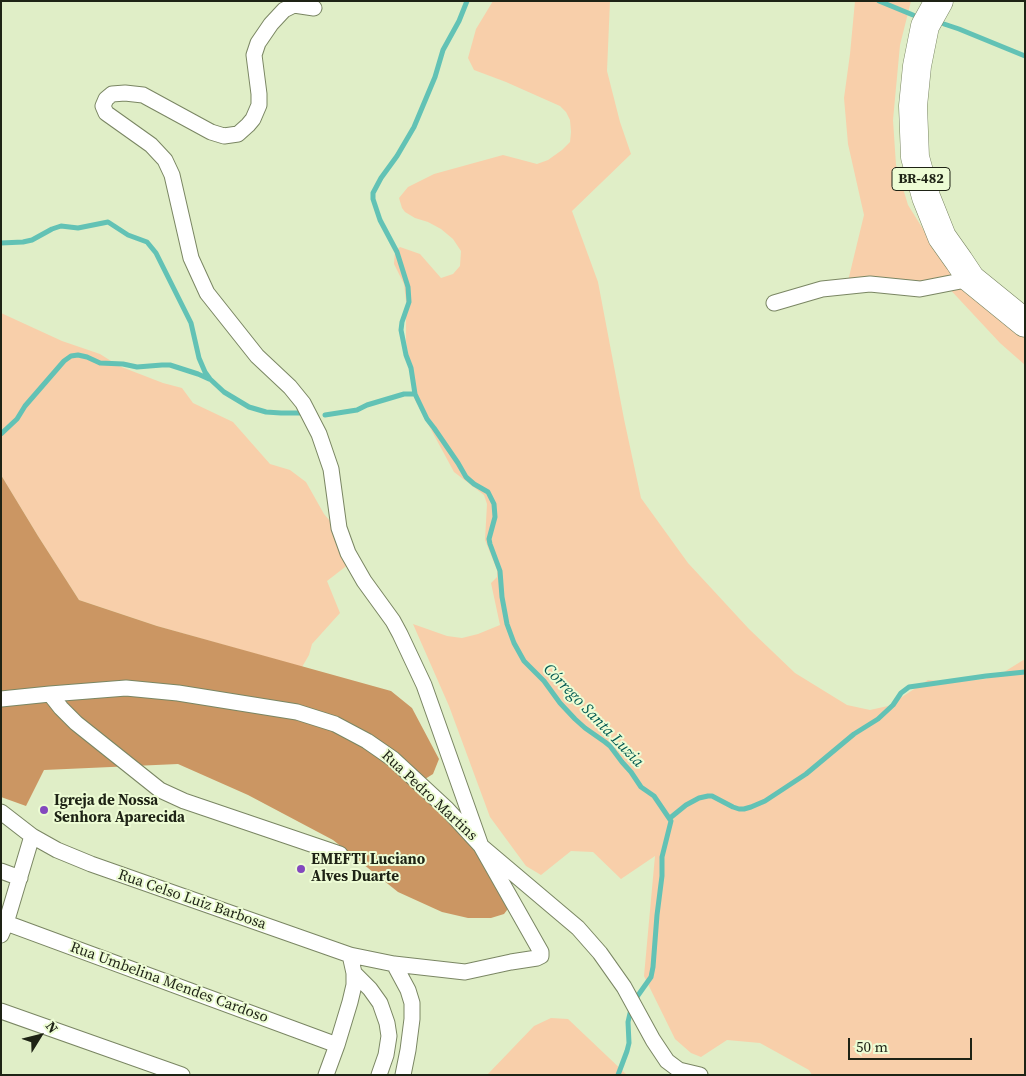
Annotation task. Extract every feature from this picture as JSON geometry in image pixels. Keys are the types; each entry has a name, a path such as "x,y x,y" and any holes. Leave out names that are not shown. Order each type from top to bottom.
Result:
{"highway":[{"name":"BR-482","path":"939,1 925,26 918,66 913,106 915,158 926,197 942,237 971,279 1025,323"}],"street":[{"path":"314,8 294,5 284,10 271,24 258,43 254,56 259,106 248,126 238,134 224,136 211,132 143,95 112,94 106,99 103,106 106,113 151,145 165,160 172,175 191,258 207,293 257,356 290,387 303,403 319,434 331,469 339,528 348,553 364,581 393,621 424,685 481,846"},
{"path":"774,303 822,289 870,284 920,289 971,279"},
{"name":"Rua Pedro Martins","path":"1,699 126,688 178,693 297,712 335,724 367,741 393,760 447,809 481,846 578,928 600,953 627,993 667,1061 679,1070 700,1075"},
{"path":"50,694 76,723 160,790 184,801 340,854"},
{"name":"Rua Celso Luiz Barbosa","path":"1,812 32,836 57,850 91,864 350,955 394,964 465,972 537,958 541,952 481,846"},
{"path":"3,926 32,836"},
{"path":"1,871 20,878"},
{"name":"Rua Umbelina Mendes Cardoso","path":"3,926 337,1045"},
{"path":"326,1075 337,1045 354,985 354,973 350,955"},
{"path":"394,964 408,990 412,1003 412,1019 403,1075"},
{"path":"354,973 380,1002 387,1023 389,1036 386,1055 379,1075"},
{"path":"1,1011 182,1075"}],"shaded area":[{"path":"493,1 610,1 607,71 620,122 631,154 572,211 598,282 641,498 688,563 749,629 795,673 847,705 870,710 888,706 928,680 952,682 985,679 1004,672 1025,659 1025,1075 812,1075 809,1070 760,1043 727,1040 701,1057 691,1053 675,1039 644,976 655,856 621,879 593,852 571,851 541,875 526,866 490,817 449,706 413,624 447,636 462,638 500,625 491,583 497,577 497,570 485,540 487,504 484,495 454,472 415,400 406,341 404,284 394,264 395,251 400,247 420,254 441,278 453,274 460,266 461,251 453,239 441,229 415,218 402,208 399,198 408,187 434,174 503,155 537,164 548,160 570,142 570,120 560,106 474,70 468,58 476,29"},
{"path":"855,1 911,1 900,45 893,120 896,165 908,205 933,245 1009,327 1025,338 1025,365 1000,343 945,284 848,281 864,215 848,144 844,98"},
{"path":"1,313 62,341 100,354 119,366 163,383 182,388 193,403 233,422 270,464 290,470 306,482 330,521 344,548 349,564 327,581 340,613 312,644 309,655 302,667 157,626 79,600 1,475"},
{"path":"1,475 79,600 157,626 391,691 412,708 439,759 433,774 425,779 437,801 463,837 485,860 513,902 504,914 491,918 468,918 442,912 398,892 333,840 248,795 178,764 44,770 26,806 1,797"},
{"path":"551,1018 568,1019 627,1075 487,1075 534,1026"}],"waterway":[{"name":"Córrego Santa Luzia","path":"467,1 459,21 443,50 435,77 414,127 381,178 373,193 373,199 380,220 397,252 408,287 409,302 401,330 406,355 411,368 415,394 427,419 466,477 488,492 494,504 495,517 489,539 500,571 507,624 514,643 524,661 544,681 560,703 585,728 610,746 641,787 654,796 671,821 662,857 662,876 651,977 634,1001"},
{"path":"879,1 913,15"},
{"path":"944,24 1025,56"},
{"path":"1,243 32,240 61,226 78,228 108,222 128,235 147,242 156,253 191,323 199,358 210,379 224,392 249,407 266,412 301,413"},
{"path":"1,434 17,419 25,406 64,361 71,356 78,355 100,363 137,367 170,365 209,379"},
{"path":"325,415 357,410 367,405 404,394 415,394"},
{"path":"670,818 686,805 699,798 708,796 712,796 739,809 751,807 765,801 806,774 854,734 878,719 893,705 901,693 909,687 1025,672"},
{"name":"Córrego Santa Luzia","path":"618,1075 629,1043 628,1022 631,1009"}],"place":[{"name":"Igreja de Nossa Senhora Aparecida","path":"44,810"},
{"name":"EMEFTI Luciano Alves Duarte","path":"301,869"}]}
